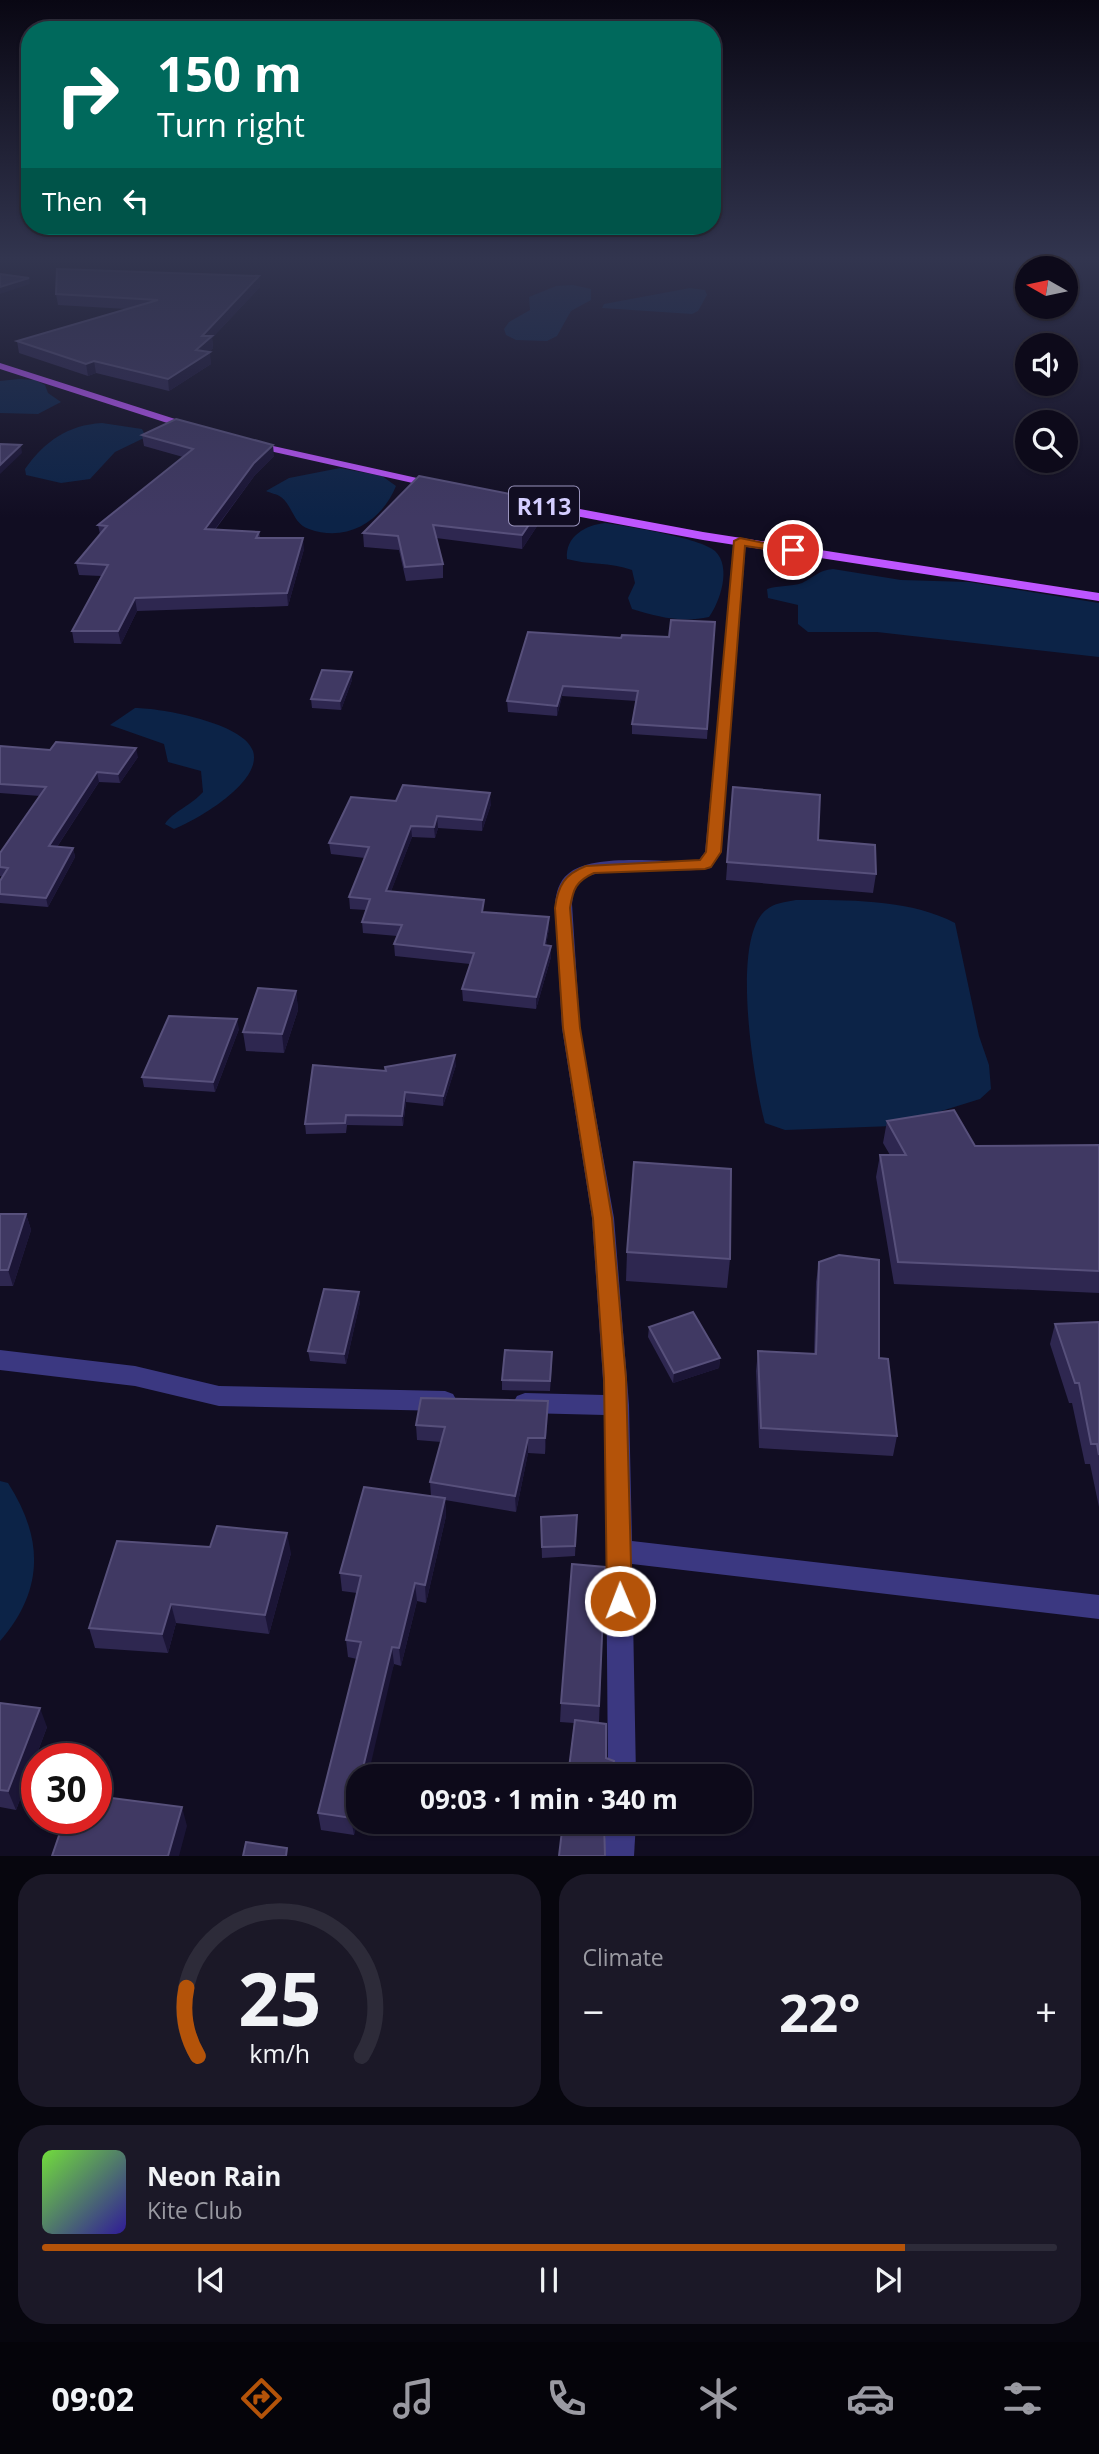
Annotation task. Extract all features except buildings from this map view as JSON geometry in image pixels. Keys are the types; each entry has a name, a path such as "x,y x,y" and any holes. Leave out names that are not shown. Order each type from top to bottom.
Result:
{"main road":[{"path":"0,366 130,410 209,432"},
{"path":"235,440 452,489"},
{"name":"R113","path":"505,499 740,541 1099,597"}],"street":[{"path":"622,1764 617,1405 603,1218 571,1028 562,908 565,890 575,876 592,869 694,867 705,864 713,852 740,541"},
{"path":"0,1360 135,1376 219,1396 465,1401"},
{"path":"506,1402 617,1405"},
{"path":"619,1551 1099,1607"},
{"path":"619,1856 620,1834"}],"water":[{"path":"35,380 45,385 48,393 61,402 38,414 0,413 0,381"},
{"path":"102,423 142,429 146,437 115,452 90,479 61,483 26,475 25,469 33,459 58,436 78,427"},
{"path":"340,468 382,476 396,486 382,509 372,519 350,531 323,533 304,527 285,501 266,491 289,478"},
{"path":"605,523 680,537 715,551 723,566 723,575 717,603 709,617 670,618 632,609 628,598 635,583 632,570 567,559 569,544 578,533"},
{"path":"833,569 901,580 969,582 1099,603 1099,657 877,632 808,632 798,624 798,605 768,598 767,589 802,583 820,572"},
{"path":"135,708 181,714 234,732 246,741 253,751 253,763 248,775 212,809 174,829 165,824 203,792 201,771 168,762 164,744 110,725"},
{"path":"796,900 878,902 918,909 955,923 979,1036 989,1065 991,1089 980,1099 893,1126 785,1130 765,1123 751,1045 747,979 749,950 755,926 766,910 776,904"},
{"path":"0,1481 8,1483 20,1504 33,1544 34,1564 25,1603 0,1641"}],"route":[{"path":"620,1601 617,1405 603,1218 582,1107 571,1028 562,908 565,890 575,876 592,869 694,867 705,864 713,852 717,836 740,541 793,550"}]}
